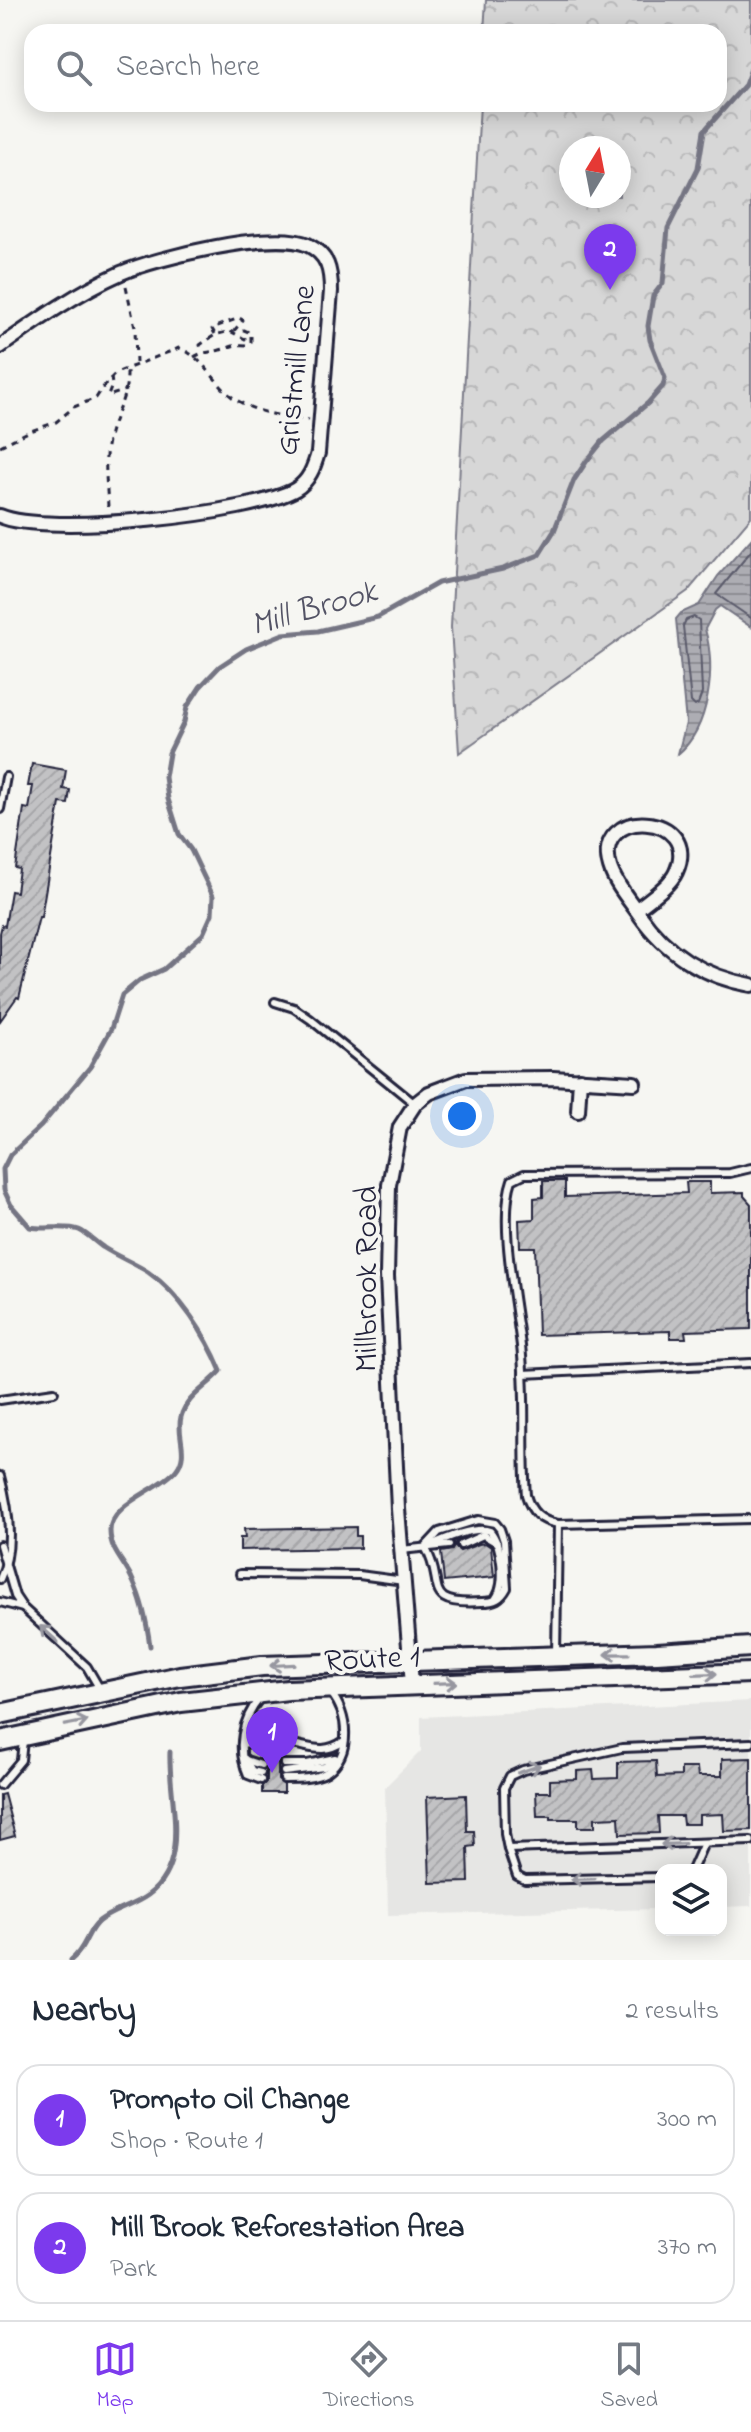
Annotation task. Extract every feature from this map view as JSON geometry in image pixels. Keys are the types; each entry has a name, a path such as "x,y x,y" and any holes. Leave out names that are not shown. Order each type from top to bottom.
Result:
{"main road":[{"name":"Route 1","path":"0,1714 180,1676 262,1666 751,1647"},
{"name":"Route 1","path":"0,1741 181,1702 265,1692 751,1673"}],"street":[{"name":"Gristmill Lane","path":"0,347 85,291 161,258 217,248 287,241 308,245 329,265 329,319 318,453 312,470 302,484 282,495 206,513 48,525 19,523 0,516"},
{"path":"636,910 673,877 679,863 679,851 672,836 664,828 650,823 635,823 615,836 609,852 611,870 636,910 661,941 683,959 723,978 751,985"},
{"path":"415,1104 439,1087 466,1079 580,1079 634,1083"},
{"path":"578,1111 580,1079"},
{"name":"Millbrook Road","path":"412,1684 393,1438 387,1276 389,1185 396,1137 415,1104"}],"lane":[{"path":"0,809 6,777"},
{"path":"275,1002 294,1008 310,1019 415,1104"},
{"path":"751,1168 730,1173 524,1174 512,1180 508,1205 511,1273 523,1374 526,1495 533,1511 558,1524 751,1519"},
{"path":"523,1374 751,1363"},
{"path":"0,1400 54,1392"},
{"path":"0,1476 8,1519 7,1564 0,1579"},
{"path":"483,1520 498,1525 504,1541 508,1582 503,1595 493,1602 460,1604 444,1597 436,1589 432,1562 425,1547 439,1532 451,1527 483,1520"},
{"path":"556,1655 558,1524"},
{"path":"425,1547 480,1529 490,1531 497,1543 501,1588 493,1602"},
{"path":"461,1545 483,1535 497,1543"},
{"path":"0,1545 15,1596 23,1608 87,1667 101,1691"},
{"path":"401,1550 449,1545"},
{"path":"240,1574 359,1575 404,1581"},
{"path":"0,1602 23,1608"},
{"path":"328,1689 343,1711 344,1741 339,1757 323,1774 284,1772 339,1757"},
{"path":"243,1756 261,1773 248,1775 243,1756 242,1744 246,1717 265,1692"},
{"path":"0,1785 21,1760 23,1735"},
{"path":"242,1744 284,1743 326,1750 344,1741"},
{"path":"655,1877 525,1880 517,1876 505,1834 504,1788 510,1776 523,1770 622,1748 751,1743"},
{"path":"508,1849 751,1841"},
{"path":"695,1864 704,1843"}],"path":[{"path":"126,286 135,327 137,364"},
{"path":"215,335 212,329 215,327 239,318 243,320 233,332"},
{"path":"194,357 233,344 248,345 251,336 248,330 243,331 245,339 233,332 215,335 200,345 202,352"},
{"path":"0,446 56,422 74,407 96,398 111,377 127,368 179,348 216,377 234,398 265,413 311,420"},
{"path":"108,507 108,439 127,390 127,368"},
{"path":"111,377 108,396 127,390"}],"shaded area":[{"path":"751,1701 751,1906 727,1907 727,1864 655,1864 655,1909 388,1915 385,1787 421,1751 421,1717"}],"green space":[{"path":"486,0 751,0 751,517 688,591 459,753 451,627 480,112 727,112 727,24 484,24"}],"water":[{"path":"751,539 751,627 720,606 715,610 705,629 710,679 704,713 689,742 678,754 686,723 676,619 681,613 699,605 718,576"}],"building":[{"path":"32,764 66,770 63,789 70,790 68,804 60,803 41,917 19,998 0,1021 0,933 2,925 5,926 11,891 16,892 19,869 15,868 24,808 29,809 33,786 28,786"},
{"path":"543,1181 565,1181 565,1197 687,1193 686,1182 710,1182 710,1193 744,1192 751,1204 751,1329 685,1331 686,1338 670,1338 670,1331 538,1335 535,1247 520,1247 519,1220 534,1219 534,1198 543,1197"},
{"path":"356,1527 360,1548 240,1550 240,1538 245,1538 244,1529"},
{"path":"456,1541 455,1547 460,1551 485,1543 491,1547 494,1577 444,1582 441,1552 452,1550"},
{"path":"283,1752 283,1758 278,1763 278,1780 284,1785 284,1793 262,1793 262,1786 267,1781 267,1765 261,1759 261,1753"},
{"path":"751,1758 751,1830 724,1831 723,1814 699,1815 699,1824 683,1824 682,1816 658,1816 659,1833 620,1834 619,1817 595,1818 595,1827 578,1827 578,1819 537,1816 536,1792 550,1792 550,1780 577,1779 577,1771 593,1770 594,1779 618,1778 618,1762 656,1761 657,1777 681,1776 681,1768 697,1768 698,1776 722,1776 722,1759"},
{"path":"4,1794 15,1836 0,1840 0,1795"},
{"path":"466,1795 467,1831 474,1831 475,1846 468,1847 469,1882 430,1883 427,1797"}],"waterway":[{"name":"Mill Brook","path":"727,105 745,85 751,69"},
{"name":"Mill Brook","path":"150,1646 139,1597 113,1545 110,1531 112,1521 118,1512 176,1470 182,1457 180,1424 184,1410 192,1398 221,1371 191,1316 160,1281 79,1230 30,1227 11,1205 4,1190 3,1169 10,1155 41,1126 90,1067 111,1029 122,995 140,980 164,969 203,934 212,914 213,896 191,850 179,834 165,777 169,753 184,722 187,707 200,687 220,666 246,649 283,634 318,631 378,617 438,583 503,569 539,555 554,531 574,480 586,462 602,442 663,386 665,378 650,340 648,326 653,296 663,283 668,228 698,168 704,131 721,112"},
{"name":"Mill Brook","path":"71,1960 95,1925 148,1895 170,1865 175,1829 170,1752"}],"place":[{"name":"Mill Brook Reforestation Area","path":"610,290"},
{"name":"Prompto Oil Change","path":"272,1773"}]}
